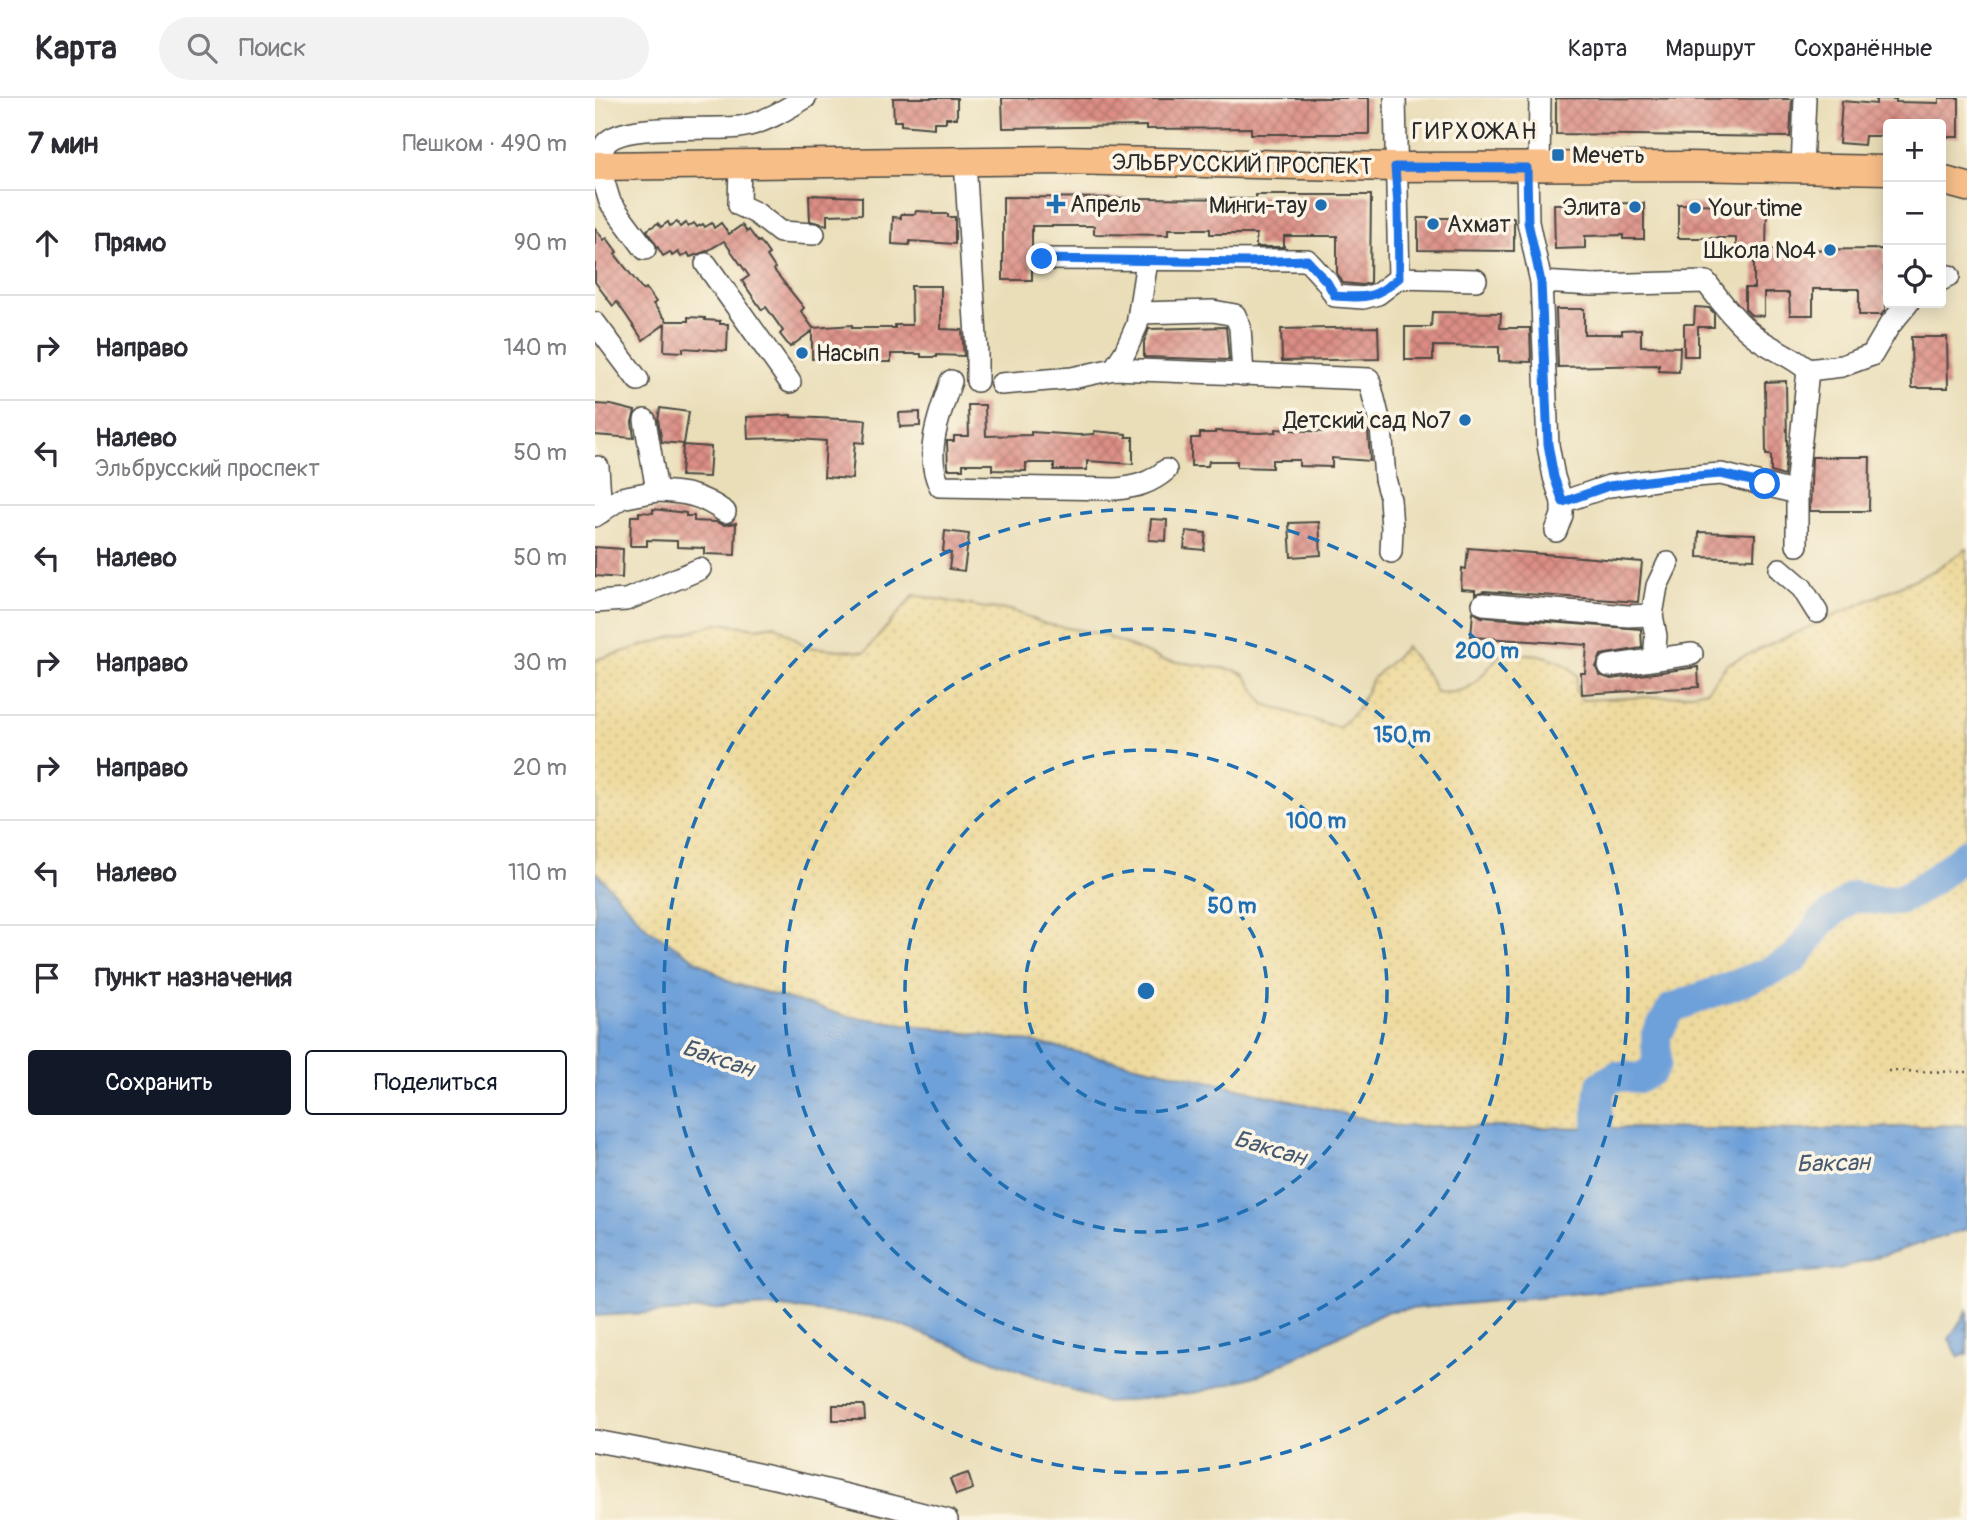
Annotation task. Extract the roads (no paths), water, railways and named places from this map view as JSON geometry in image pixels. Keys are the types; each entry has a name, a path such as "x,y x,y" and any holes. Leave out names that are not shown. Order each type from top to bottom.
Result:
{"main road":[{"name":"ЭЛЬБРУССКИЙ ПРОСПЕКТ","path":"596,169 1060,160 1395,167 1883,170"},
{"path":"1946,181 1967,187"}],"street":[{"path":"645,249 610,202 596,169 606,144 616,136 662,129 742,126 782,112 805,98"},
{"path":"1395,98 1399,278"},
{"path":"1540,98 1528,222 1541,282 1548,444 1554,477 1563,502 1556,531"},
{"path":"1802,168 1805,98"},
{"path":"965,161 977,381"},
{"path":"740,165 739,205 756,213 780,232 814,234"},
{"path":"1042,259 1307,260 1327,282 1335,296 1363,298 1378,294 1399,278 1476,280"},
{"path":"1114,369 1137,325 1147,261"},
{"path":"706,264 790,382"},
{"path":"1541,282 1593,285 1706,282 1758,340 1797,360 1808,370 1842,366 1872,355 1889,326 1904,308"},
{"path":"1139,313 1213,311 1235,315 1240,327 1243,375"},
{"path":"595,323 638,380"},
{"path":"1001,384 1072,378 1114,369 1369,379 1381,427 1392,528 1391,552"},
{"path":"1797,545 1797,493 1808,370"},
{"path":"951,381 934,436 934,475 940,486 1116,489 1138,487 1156,479 1166,470"},
{"path":"645,421 657,491"},
{"path":"598,467 598,514"},
{"path":"1563,502 1609,486 1721,474 1797,493"},
{"path":"598,514 621,498 657,491 680,491 706,499 725,512"},
{"path":"1654,659 1656,636 1652,615 1657,586 1668,563"},
{"path":"595,601 626,600 700,569"},
{"path":"1780,569 1802,588 1817,612"},
{"path":"1483,604 1628,616 1652,615"},
{"path":"1609,666 1692,654"},
{"path":"595,1441 764,1474 947,1520"}],"water":[{"name":"Баксан","path":"595,871 648,929 732,983 847,1016 1037,1043 1394,1126 1804,1130 1967,1125 1967,1229 1839,1269 1388,1311 1262,1374 1199,1392 1106,1403 881,1318 771,1306 595,1316"},
{"path":"1967,1311 1967,1354 1959,1357 1949,1339"}],"waterway":[{"path":"1598,1166 1598,1107 1601,1085 1616,1076 1640,1078 1652,1071 1657,1062 1656,1035 1672,1008 1768,972 1794,959 1822,921 1854,896 1887,901 1905,898 1967,853"}],"place":[{"name":"Мечеть","path":"1558,155"},
{"name":"Апрель","path":"1056,204"},
{"name":"Минги-тау","path":"1321,205"},
{"name":"Элита","path":"1635,207"},
{"name":"Your time","path":"1695,208"},
{"name":"Ахмат","path":"1433,224"},
{"name":"Школа №4","path":"1830,250"},
{"name":"Насып","path":"802,353"},
{"name":"Детский сад №7","path":"1465,420"}],"district":[{"name":"ГИРХОЖАН","path":"1475,131"}]}
